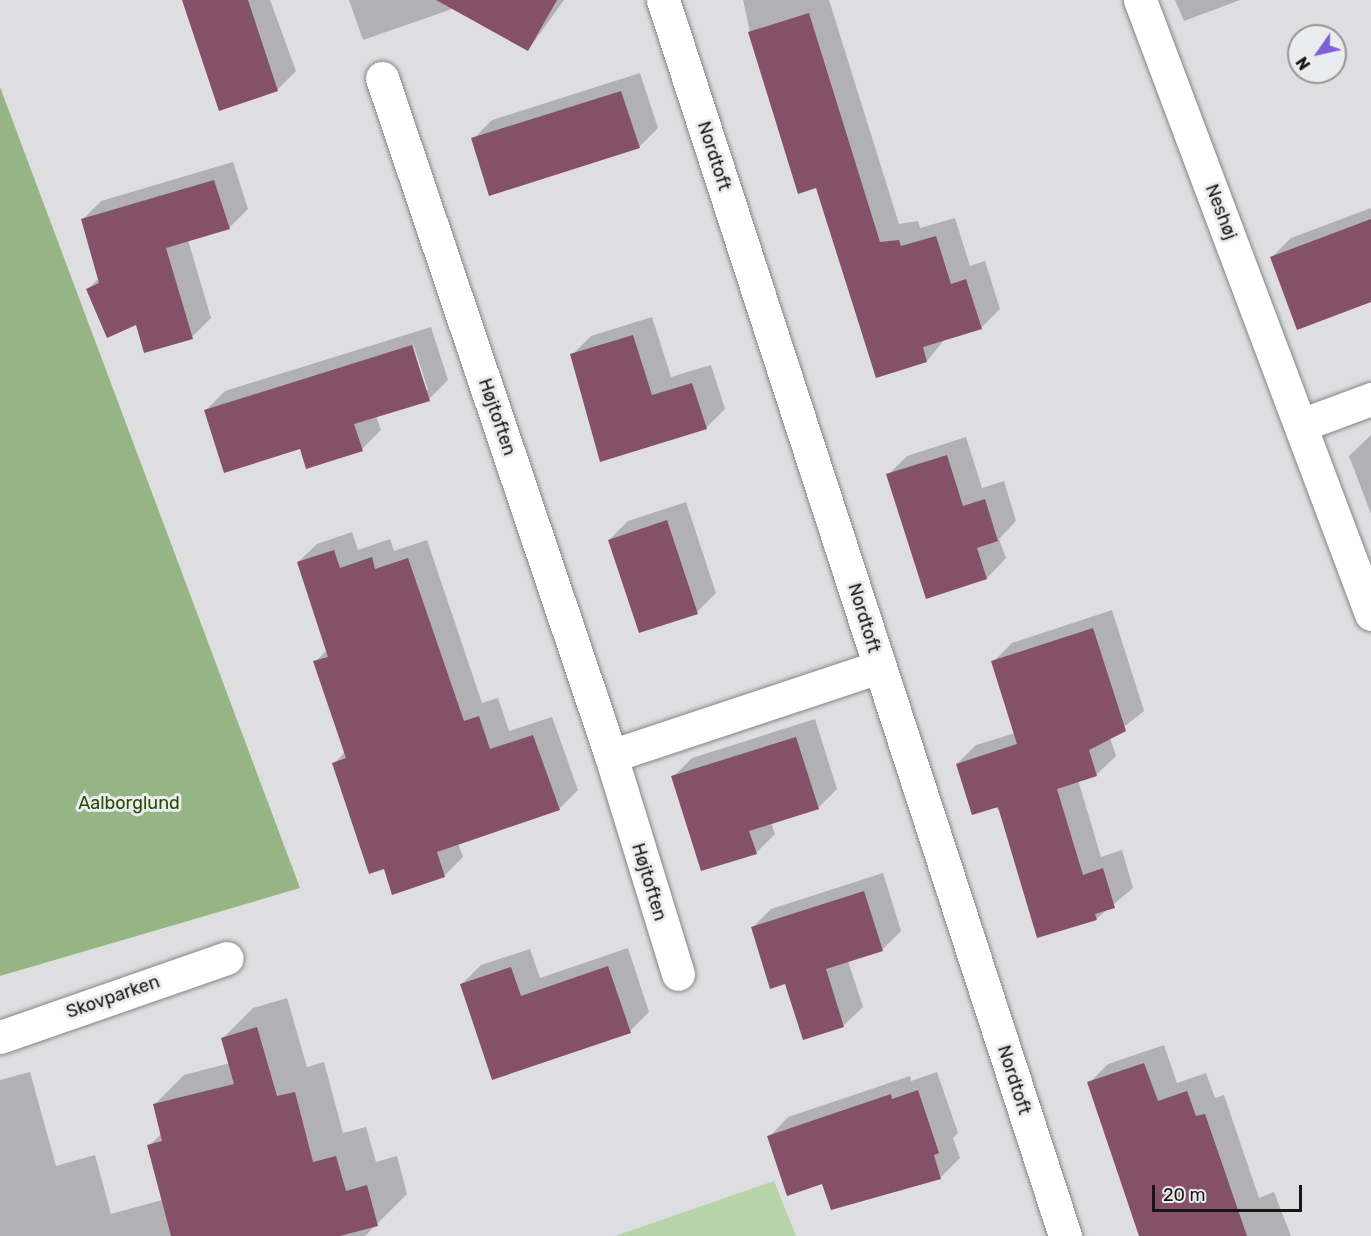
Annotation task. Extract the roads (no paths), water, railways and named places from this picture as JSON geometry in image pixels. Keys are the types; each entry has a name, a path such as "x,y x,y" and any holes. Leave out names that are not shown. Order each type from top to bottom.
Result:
{"street":[{"name":"Nordtoft","path":"663,0 1065,1236"},
{"name":"Neshøj","path":"1140,0 1371,614"},
{"name":"Højtoften","path":"382,78 611,756 678,974"},
{"path":"1301,425 1371,399"},
{"path":"611,756 879,667"},
{"name":"Skovparken","path":"0,1037 226,958"}],"park label":[{"name":"Aalborglund","path":"129,803"}]}
